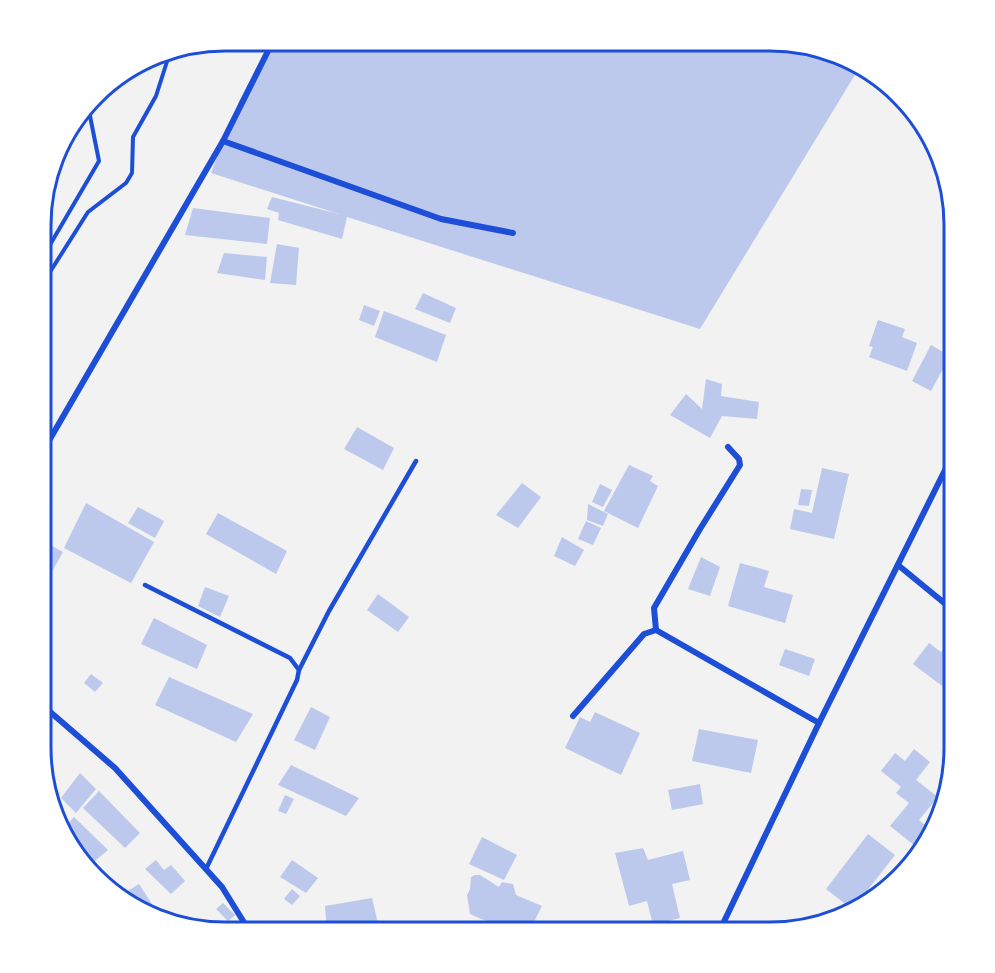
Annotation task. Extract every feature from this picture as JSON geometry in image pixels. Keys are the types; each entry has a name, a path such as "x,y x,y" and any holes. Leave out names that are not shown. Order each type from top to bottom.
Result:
{"street":[{"path":"51,437 223,141 268,51"},
{"path":"223,141 441,219 513,233"},
{"path":"656,630 654,608 740,465 739,459 728,447"},
{"path":"724,922 819,723 944,472"},
{"path":"898,565 944,603"},
{"path":"573,716 644,634 656,630 819,723"},
{"path":"51,713 115,768 222,887 244,922"}],"lane":[{"path":"206,869 329,611 416,461"},
{"path":"145,585 290,658 299,670"}],"path":[{"path":"51,273 88,212 126,183 132,173 133,137 156,96 168,61"},
{"path":"51,243 99,161 90,116"}],"building":[{"path":"266,51 770,51 804,54 826,60 856,73 700,329 347,217 342,239 278,220 279,213 267,209 272,197 339,214 211,173 239,101"},
{"path":"193,208 270,218 267,244 185,235"},
{"path":"277,244 299,248 296,285 270,283"},
{"path":"224,253 267,257 265,280 217,273"},
{"path":"423,293 456,308 450,323 415,309"},
{"path":"364,305 380,311 374,326 359,320"},
{"path":"384,311 446,335 437,362 375,337"},
{"path":"878,320 905,329 902,337 917,343 907,371 869,357 873,347 869,346"},
{"path":"931,345 944,353 944,367 931,391 912,381"},
{"path":"706,379 722,384 721,396 759,402 757,419 722,416 710,438 670,415 686,394 702,409"},
{"path":"357,427 394,448 383,470 344,449"},
{"path":"629,465 653,476 650,481 658,486 638,528 604,511"},
{"path":"822,468 849,474 834,539 790,529 794,509 812,513"},
{"path":"522,483 541,497 518,528 496,515"},
{"path":"600,484 612,490 603,507 592,502"},
{"path":"801,489 812,490 809,506 798,505"},
{"path":"86,503 154,542 131,583 64,548"},
{"path":"588,504 608,514 603,526 587,520"},
{"path":"138,507 164,521 155,538 128,523"},
{"path":"218,513 287,551 276,574 206,534"},
{"path":"586,521 601,528 593,545 578,539"},
{"path":"562,537 584,550 575,566 554,556"},
{"path":"51,545 63,552 51,573"},
{"path":"701,557 720,567 710,596 688,589"},
{"path":"740,563 769,571 764,587 793,595 785,623 728,606"},
{"path":"205,587 229,596 220,617 198,606"},
{"path":"378,594 409,617 398,632 367,610"},
{"path":"154,618 207,645 197,669 141,644"},
{"path":"929,643 941,652 944,648 944,687 913,664"},
{"path":"785,649 815,659 809,676 779,665"},
{"path":"91,674 103,683 95,692 84,683"},
{"path":"169,677 253,714 236,742 155,705"},
{"path":"311,707 330,717 315,750 294,740"},
{"path":"595,712 640,733 621,775 565,748 580,717 590,722"},
{"path":"699,729 758,740 751,773 692,761"},
{"path":"914,749 930,762 916,780 937,796 919,820 926,825 915,846 890,826 909,803 896,793 901,787 881,771 895,753 905,761"},
{"path":"291,765 359,798 346,816 278,785"},
{"path":"80,773 96,789 76,813 61,798"},
{"path":"700,784 703,804 672,810 668,790"},
{"path":"99,791 140,833 125,848 83,808"},
{"path":"285,795 294,799 286,814 278,811"},
{"path":"74,817 108,850 94,862 68,823"},
{"path":"868,834 895,855 868,892 847,904 826,889"},
{"path":"482,837 517,855 504,880 469,864"},
{"path":"643,848 648,860 683,851 690,880 672,884 680,918 652,922 647,901 629,906 615,853"},
{"path":"156,860 164,870 171,865 185,881 171,894 145,869"},
{"path":"292,860 318,878 306,893 280,877"},
{"path":"480,875 499,887 502,882 513,884 516,895 542,906 534,922 488,922 470,914 467,895 471,877"},
{"path":"139,884 153,906 138,899 127,891"},
{"path":"292,889 300,896 292,905 284,899"},
{"path":"372,898 378,922 326,922 325,906"},
{"path":"223,903 235,915 228,921 216,909"}]}
